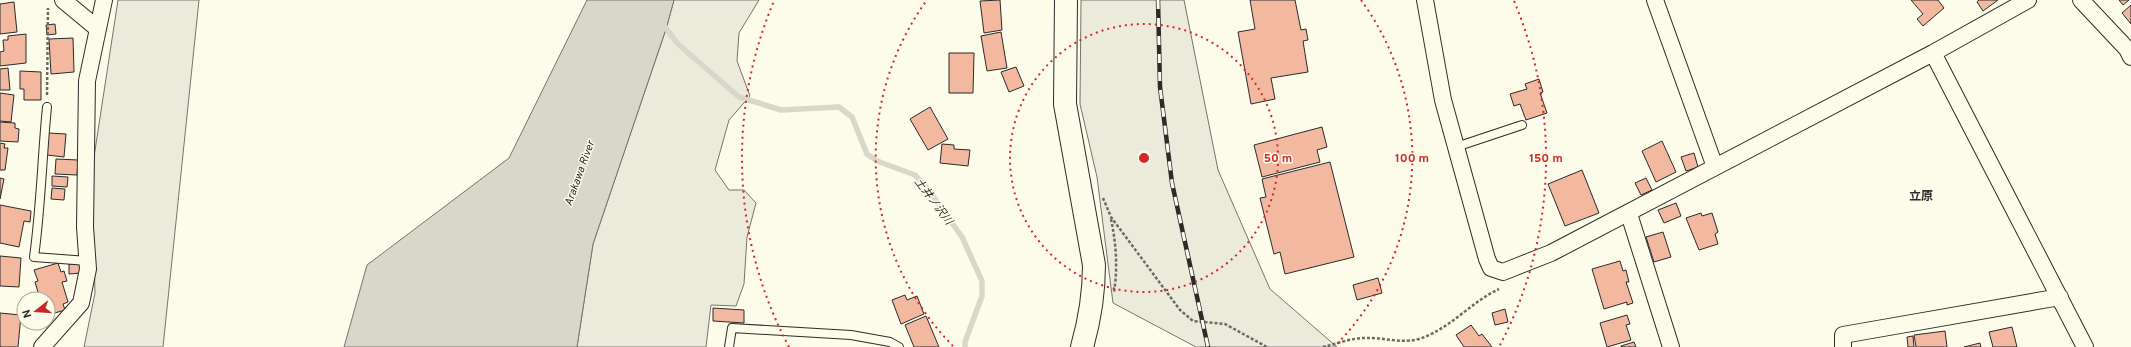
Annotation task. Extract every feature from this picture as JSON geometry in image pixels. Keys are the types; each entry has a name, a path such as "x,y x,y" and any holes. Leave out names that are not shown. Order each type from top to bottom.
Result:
{"street":[{"path":"63,0 98,29"},
{"path":"42,347 81,303 88,269 85,228 87,81 104,0"},
{"path":"1066,0 1065,104 1094,265 1092,304 1082,347"},
{"path":"1425,0 1443,100 1456,147 1491,268 1503,272 1551,253 1628,214 1933,53 2028,0"},
{"path":"1655,0 1715,167"},
{"path":"2081,0 2127,49 2131,57"},
{"path":"1933,53 2085,347"},
{"path":"1628,214 1671,347"},
{"path":"1844,347 1843,335 2060,297"}],"lane":[{"path":"47,106 42,156 40,215 34,257 88,261"},
{"path":"1456,147 1522,125"},
{"path":"729,347 732,328 851,335 890,342 899,347"}],"path":[{"path":"47,106 48,0"},
{"path":"1102,195 1111,217 1180,310 1189,319 1193,321 1224,324 1267,347"},
{"path":"1323,347 1365,338 1407,341 1420,338 1455,319 1484,296 1503,286"}],"shaded area":[{"path":"118,0 199,0 163,347 84,347 95,293 92,170"},
{"path":"674,0 759,0 739,33 737,61 750,96 729,120 715,170 729,190 744,190 756,203 747,237 744,284 736,306 711,305 706,347 577,347 593,244 666,29"},
{"path":"1081,0 1184,0 1218,170 1270,289 1337,347 1196,347 1113,303 1097,177 1080,104"}],"water":[{"name":"Arakawa River","path":"587,0 674,0 666,29 593,244 577,347 344,347 367,265 509,158"}],"building":[{"path":"1000,0 1002,30 984,33 980,1"},
{"path":"1250,0 1295,0 1301,30 1306,29 1308,40 1303,41 1308,72 1271,78 1275,99 1251,104 1238,32 1255,29"},
{"path":"1911,0 1938,0 1944,8 1923,26 1917,19 1923,14"},
{"path":"1979,0 1998,0 1983,11 1977,2"},
{"path":"2119,0 2129,0 2123,5"},
{"path":"14,2 17,32 0,34 0,4"},
{"path":"2131,5 2131,24 2122,13"},
{"path":"55,24 56,34 47,35 46,25"},
{"path":"1001,32 1007,68 987,71 981,36"},
{"path":"26,34 26,63 0,66 0,52 4,51 3,40 8,40 8,36"},
{"path":"73,38 74,72 51,74 49,39"},
{"path":"949,53 974,53 973,93 949,93"},
{"path":"1016,67 1024,86 1009,92 1001,72"},
{"path":"8,68 10,90 0,90 0,69"},
{"path":"20,71 41,72 41,100 24,100 24,89 20,89"},
{"path":"1539,79 1543,92 1540,93 1547,113 1526,120 1520,104 1514,106 1510,94 1527,89 1525,84"},
{"path":"0,93 14,95 11,122 0,121"},
{"path":"930,107 948,139 928,150 910,119"},
{"path":"0,122 15,123 15,128 19,129 18,142 0,141"},
{"path":"1322,127 1327,147 1317,150 1320,162 1262,177 1254,145"},
{"path":"48,133 66,134 64,157 47,155"},
{"path":"1662,141 1676,172 1656,182 1642,151"},
{"path":"0,143 5,144 4,148 8,148 5,170 0,170"},
{"path":"942,144 954,145 954,149 970,150 968,166 940,163"},
{"path":"1694,153 1698,167 1686,171 1681,157"},
{"path":"56,159 78,160 77,175 55,174"},
{"path":"1330,162 1354,257 1285,274 1280,252 1274,254 1260,198 1266,197 1262,179"},
{"path":"1582,170 1599,213 1565,226 1548,184"},
{"path":"52,176 68,177 67,187 52,186"},
{"path":"0,178 4,179 0,199"},
{"path":"1646,178 1652,190 1641,195 1635,183"},
{"path":"52,188 65,189 64,200 51,199"},
{"path":"1676,203 1681,216 1664,223 1658,210"},
{"path":"0,205 31,211 30,222 24,221 19,247 0,243"},
{"path":"1701,213 1702,216 1712,213 1718,232 1715,234 1718,244 1699,250 1686,218"},
{"path":"1663,232 1671,257 1654,262 1646,237"},
{"path":"0,256 21,258 19,287 0,286"},
{"path":"1620,261 1623,271 1626,270 1629,282 1626,282 1633,303 1627,305 1627,302 1604,309 1592,269"},
{"path":"58,263 61,272 64,271 67,281 62,282 68,302 63,304 65,310 56,313 56,291 38,291 35,282 38,281 34,270"},
{"path":"69,264 81,264 81,273 69,274"},
{"path":"1378,278 1382,293 1357,300 1353,285"},
{"path":"905,295 907,300 917,296 924,314 901,324 892,300"},
{"path":"713,308 744,310 744,323 713,321"},
{"path":"1505,309 1508,322 1495,325 1492,313"},
{"path":"0,313 16,315 16,331 20,331 18,347 0,347"},
{"path":"1627,315 1630,324 1626,325 1631,340 1607,347 1600,323"},
{"path":"926,316 939,347 914,347 905,325"},
{"path":"1471,325 1479,336 1482,334 1492,347 1464,347 1456,335"},
{"path":"2012,327 2017,347 1993,347 1989,332"},
{"path":"1945,331 1947,347 1916,347 1914,335"},
{"path":"1913,336 1914,347 1908,347 1907,337"},
{"path":"1634,342 1636,347 1621,347 1621,346"},
{"path":"1980,343 1981,347 1964,347"}],"waterway":[{"name":"土井ノ沢川","path":"662,23 678,44 739,97 781,110 839,107 852,117 867,154 877,161 915,175 928,189 962,237 982,281 982,296 965,342 965,347"}],"railway":[{"path":"1158,0 1160,87 1172,183 1208,347"}],"district":[{"name":"立原","path":"1921,196"}]}
